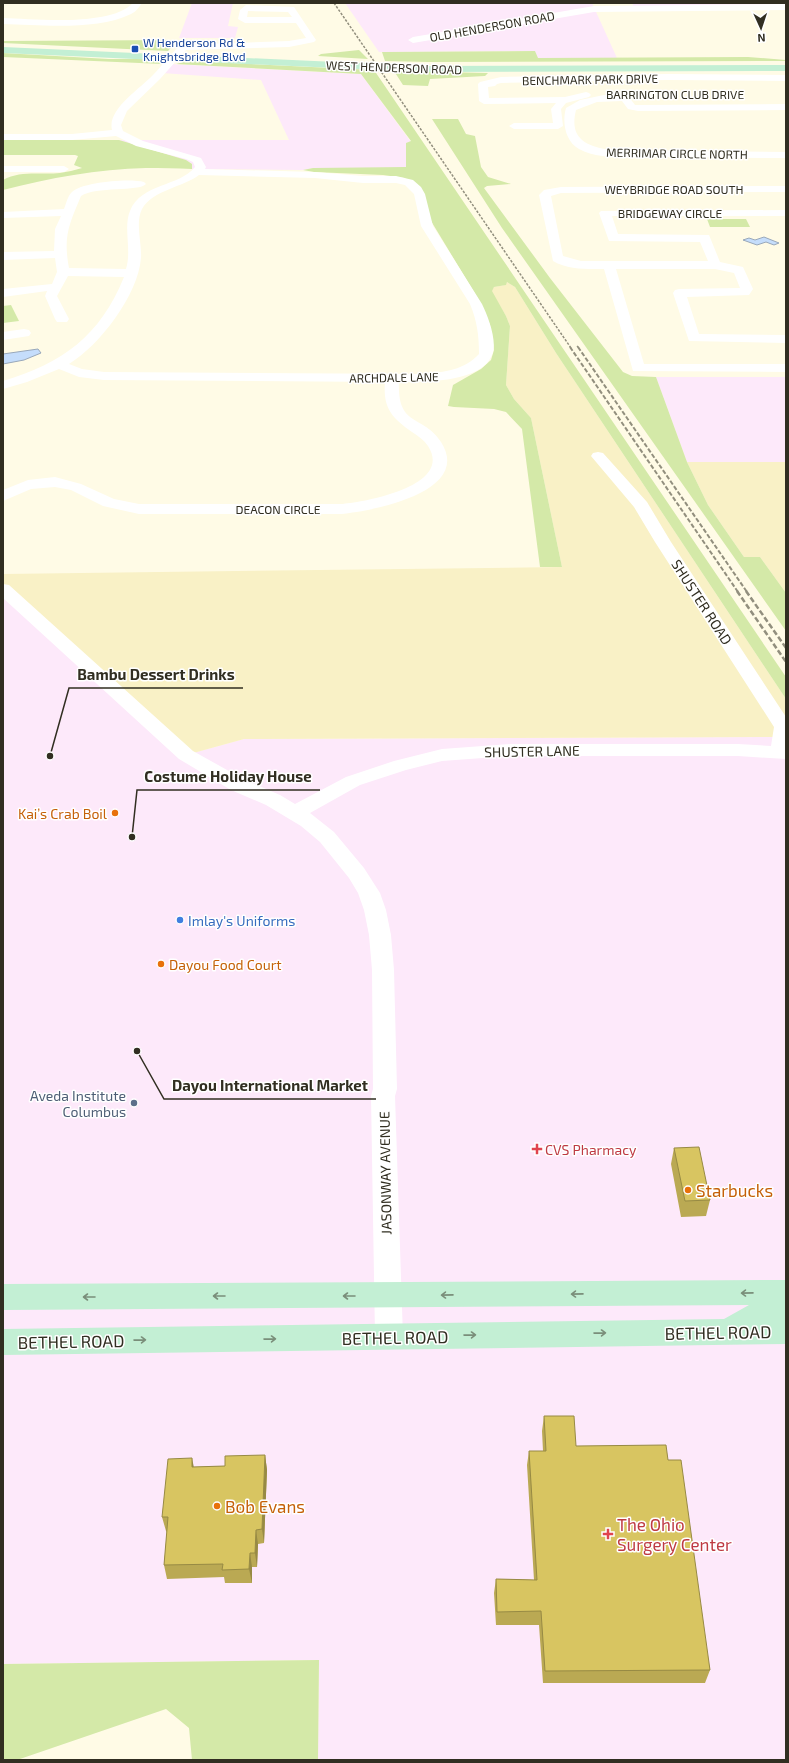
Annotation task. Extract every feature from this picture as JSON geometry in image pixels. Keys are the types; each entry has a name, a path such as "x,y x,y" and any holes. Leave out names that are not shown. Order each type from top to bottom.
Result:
{"main road":[{"name":"WEST HENDERSON ROAD","path":"3,45 386,68 786,68"},
{"name":"WEST HENDERSON ROAD","path":"3,50 456,64 786,63"},
{"path":"3,1297 388,1296 786,1292"},
{"path":"728,1332 756,1315 786,1315"},
{"name":"BETHEL ROAD","path":"3,1342 786,1331"}],"street":[{"path":"3,21 86,21 110,19 130,13 135,9 138,3"},
{"name":"OLD HENDERSON ROAD","path":"413,40 593,6 786,7"},
{"path":"118,133 117,124 123,109 132,99 151,84 182,48 188,46 279,44 308,41 311,38 291,9 246,8 242,19 298,20"},
{"path":"768,77 774,89"},
{"name":"BENCHMARK PARK DRIVE","path":"582,95 502,94 494,91 492,82 501,80 786,78"},
{"name":"BARRINGTON CLUB DRIVE","path":"492,84 483,84 484,101 566,100 582,95 633,95"},
{"name":"MERRIMAR CIRCLE NORTH","path":"786,107 638,108 632,106 627,100 622,98 596,99 583,101 571,108 568,116 572,137 576,141 589,149 615,154 786,155"},
{"path":"514,126 558,126 556,109 559,104 566,100"},
{"path":"3,137 72,137 118,133 134,142 198,160 202,167 192,177 163,187 139,204 133,217 136,247 131,273 123,294 105,325 88,345 60,364 31,377 3,385"},
{"path":"3,169 64,169"},
{"name":"ARCHDALE LANE","path":"60,364 79,373 104,376 437,377 458,373 478,365 486,354 487,349 482,318 476,304 427,226 416,187 407,182 394,180 356,179 314,175 235,175 198,172"},
{"path":"62,319 51,296 63,272 60,254 61,229 76,194 83,189 140,184"},
{"name":"WEYBRIDGE ROAD SOUTH","path":"609,265 570,264 562,262 557,258 545,195 548,192 561,190 786,189"},
{"path":"3,215 69,212"},
{"name":"BRIDGEWAY CIRCLE","path":"715,265 705,238 613,238 606,213 786,213"},
{"path":"3,256 60,254"},
{"path":"786,339 694,338 679,293 745,292 747,289 739,270 715,265 609,265 638,368 786,368"},
{"path":"63,272 131,273"},
{"path":"3,293 32,289 56,288"},
{"path":"3,336 24,333"},
{"name":"DEACON CIRCLE","path":"3,496 28,485 55,482 76,487 109,503 139,509 351,509 387,501 407,494 427,482 435,474 440,463 439,452 434,442 420,429 403,418 394,406 392,397 392,378"},
{"name":"SHUSTER ROAD","path":"598,456 641,505 662,542 783,727 783,752"},
{"name":"JASONWAY AVENUE","path":"3,589 186,755 213,772 238,785 273,800 295,813 327,837 357,873 369,892 375,910 380,935 383,970 385,1089 383,1104 389,1336"},
{"name":"SHUSTER LANE","path":"295,813 354,781 401,765 442,755 519,750 738,750 783,752"}],"shaded area":[{"path":"192,3 233,3 228,26 238,27 235,38 179,38"},
{"path":"345,3 592,3 617,58 537,58 535,51 379,52"},
{"path":"632,3 786,3 786,6 634,7"},
{"path":"169,64 361,74 411,142 406,143 406,168 313,168 303,170 192,169 192,164 186,160 119,140 289,140 261,80 162,73"},
{"path":"507,282 515,287 556,353 786,699 786,737 244,739 186,755 3,590 3,574 562,567 531,418 514,399 506,385 510,326 506,316 491,291 494,287 505,285"},
{"path":"656,377 786,377 786,462 687,462"},
{"path":"687,462 786,462 786,593 760,557 744,557 708,505"},
{"path":"3,590 186,755 244,739 786,737 786,1760 318,1760 319,1660 3,1664"}],"green space":[{"path":"178,40 168,51 3,43 3,41"},
{"path":"359,50 368,59 318,56 321,54"},
{"path":"535,51 538,58 748,57 786,61 428,62 385,61 382,52"},
{"path":"3,53 109,59 154,59 164,62 162,64 3,57"},
{"path":"188,61 374,70 786,677 786,699 556,353 515,287 507,282 506,285 494,287 492,291 510,326 506,385 514,399 531,418 562,567 540,567 522,429 506,412 494,409 448,406 453,385 481,369 491,360 494,350 490,325 477,297 405,178 383,175 314,172 303,170 313,168 406,167 406,143 411,141 361,74 176,64"},
{"path":"394,71 488,73 485,76 430,79 428,86 403,85"},
{"path":"432,119 458,119 466,134 475,136 481,167 488,177 511,184 487,186 484,188 550,278 623,372 632,376 656,377 687,462 708,505 744,557 760,557 786,593 786,631 502,228"},
{"path":"3,140 119,140 186,160 192,164 192,169 146,168 92,172 56,178 3,190 3,180 17,175 60,173 82,168 74,165 78,156 75,155 3,155"},
{"path":"707,219 746,219 750,227 710,227"},
{"path":"11,305 19,321 3,323 3,306"},
{"path":"319,1660 318,1760 192,1760 189,1728 166,1709 17,1760 3,1760 3,1664"}],"water":[{"path":"764,237 779,243 774,245 766,242 757,245 743,240 749,238 755,240"},
{"path":"38,349 41,353 24,360 3,364 3,354"}],"building":[{"path":"699,1147 710,1200 685,1201 674,1148"},
{"name":"The Ohio Surgery Center","path":"544,1416 574,1416 576,1446 666,1445 668,1460 681,1460 710,1670 545,1671 541,1611 497,1612 496,1579 537,1580 529,1451 546,1451"},
{"name":"Bob Evans","path":"265,1455 262,1529 256,1530 255,1553 250,1553 249,1569 222,1570 223,1564 164,1565 168,1517 162,1517 168,1459 192,1458 192,1467 225,1466 225,1456"}],"railway":[{"path":"334,3 571,348"},
{"path":"570,347 738,592"},
{"path":"578,347 747,592"},
{"path":"737,591 786,662"},
{"path":"746,591 786,648"}],"place":[{"name":"W Henderson Rd & Knightsbridge Blvd","path":"135,49"},
{"name":"Bambu Dessert Drinks","path":"50,756"},
{"name":"Kai’s Crab Boil","path":"115,813"},
{"name":"Costume Holiday House","path":"132,837"},
{"name":"Imlay's Uniforms","path":"180,920"},
{"name":"Dayou Food Court","path":"161,964"},
{"name":"Dayou International Market","path":"137,1051"},
{"name":"Aveda Institute Columbus","path":"134,1103"},
{"name":"CVS Pharmacy","path":"537,1149"},
{"name":"Starbucks","path":"688,1190"},
{"name":"Bob Evans","path":"217,1506"},
{"name":"The Ohio Surgery Center","path":"608,1534"}]}
